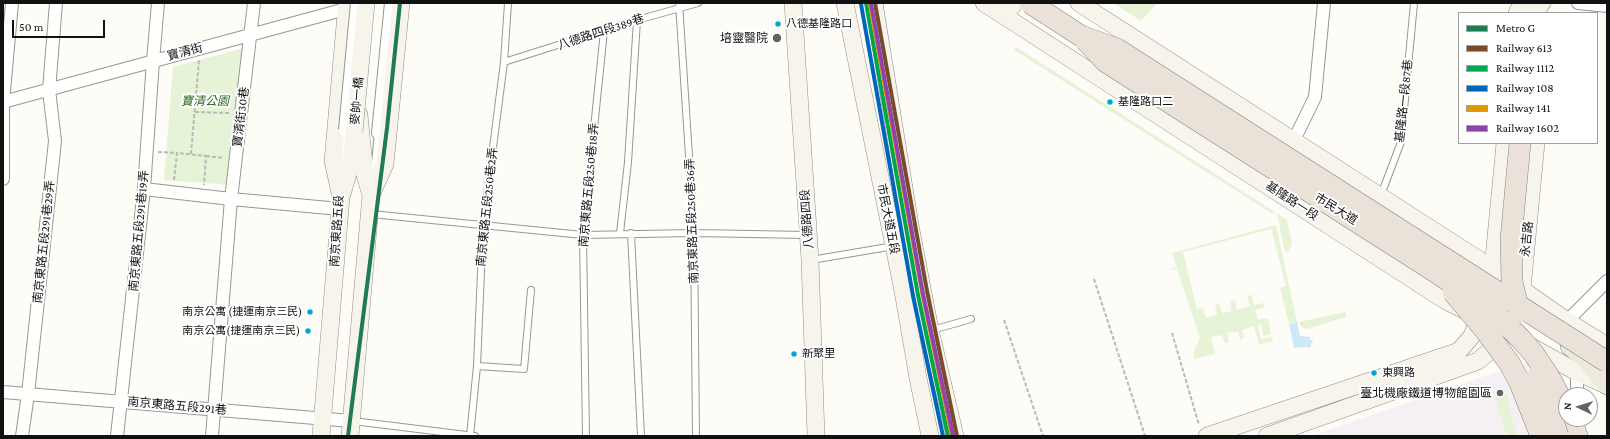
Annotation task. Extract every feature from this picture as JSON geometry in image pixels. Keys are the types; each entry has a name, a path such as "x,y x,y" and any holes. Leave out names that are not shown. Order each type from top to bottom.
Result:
{"highway":[{"path":"1030,3 1079,34 1117,49 1607,362"},
{"path":"1079,34 1112,46 1460,268 1491,277 1519,296"},
{"name":"市民大道","path":"1079,34 1102,60 1428,269 1449,288 1497,345 1520,383 1541,436"},
{"name":"市民大道","path":"1079,34 1106,62 1427,266 1488,307 1534,354 1558,393"},
{"path":"1520,144 1511,239 1512,282 1530,351 1575,429"}],"main road":[{"name":"麥帥一橋","path":"368,3 359,113 365,175 371,196"},
{"name":"麥帥一橋","path":"341,203 351,163 349,131 368,3"},
{"path":"350,429 371,196 385,164 401,3"},
{"name":"八德路四段","path":"793,3 807,235 810,260 816,436"},
{"name":"市民大道五段","path":"845,3 894,246 930,436"},
{"name":"市民大道五段","path":"874,3 930,330 955,436"},
{"name":"基隆路一段","path":"984,3 1009,9 1446,301 1504,331 1577,372 1607,385"},
{"path":"1079,3 1381,196 1491,277"},
{"path":"1518,12 1522,3"},
{"path":"1526,3 1530,12"},
{"path":"1536,12 1542,3"},
{"name":"南京東路五段","path":"321,436 341,203 333,161 350,5"},
{"path":"1204,433 1459,351 1472,336 1491,277 1505,144"},
{"name":"永吉路","path":"1504,331 1519,296 1536,144"},
{"path":"1519,296 1567,321 1607,346"},
{"path":"1519,296 1533,314 1587,360 1607,385"},
{"path":"1267,436 1478,361 1492,349 1504,331"}],"street":[{"path":"3,180 3,102 12,3"},
{"name":"南京東路五段291巷29弄","path":"22,436 28,394 55,141 49,90 56,3"},
{"name":"南京東路五段291巷19弄","path":"117,436 144,189 158,3"},
{"name":"寶清街30巷","path":"212,436 231,199 254,3"},
{"name":"寶清街","path":"3,102 251,34 350,5 368,3"},
{"path":"378,133 391,3"},
{"path":"1294,140 1315,97 1324,3"},
{"path":"1578,3 1607,6"},
{"path":"349,131 350,5"},
{"path":"144,189 231,199 341,203"},
{"path":"1567,321 1607,281"},
{"path":"1577,372 1577,387"},
{"name":"南京東路五段291巷","path":"3,392 322,419 350,429"}],"lane":[{"name":"南京東路五段250巷2弄","path":"472,436 477,366 483,225 504,62 508,3"},
{"name":"八德路四段389巷","path":"504,62 604,31 679,5 698,3"},
{"name":"基隆路一段87巷","path":"1381,196 1401,142 1414,3"},
{"name":"南京東路五段250巷36弄","path":"679,5 694,233 696,436"},
{"path":"620,233 628,162 637,20"},
{"name":"南京東路五段250巷18弄","path":"586,436 583,235 604,31"},
{"path":"371,196 378,133"},
{"path":"369,214 583,235 620,233 694,233 807,235"},
{"path":"631,233 641,436"},
{"path":"810,260 914,243"},
{"path":"477,366 524,369 532,290"},
{"path":"930,330 971,319"},
{"path":"350,429 472,436"}],"path":[{"path":"191,154 200,57"},
{"path":"195,112 241,114"},
{"path":"146,152 206,156 203,196"},
{"path":"173,192 176,153"},
{"path":"1094,279 1145,436"},
{"path":"1004,320 1043,436"},
{"path":"1172,334 1204,433"}],"shaded area":[{"name":"臺北機廠鐵道博物館園區","path":"1526,362 1561,386 1558,387 1558,427 1575,427 1578,436 1311,436"}],"green space":[{"path":"1113,3 1158,3 1141,21"},
{"path":"1016,47 1275,212 1273,214 1014,50"},
{"name":"寶清公園","path":"244,48 231,185 164,180 173,67"},
{"path":"1277,213 1287,220 1292,244 1288,251 1285,252"},
{"path":"1276,225 1297,322 1289,324 1280,288 1286,286 1271,229 1183,252 1197,309 1203,308 1206,318 1217,315 1215,305 1219,303 1222,313 1232,311 1230,301 1235,300 1237,310 1250,306 1247,296 1252,295 1254,305 1264,303 1265,307 1255,310 1258,320 1268,318 1271,334 1263,336 1261,325 1258,325 1261,339 1272,337 1273,341 1259,345 1254,326 1242,330 1244,338 1240,340 1238,331 1227,333 1229,342 1225,343 1222,335 1211,337 1215,354 1195,359 1193,353 1200,338 1177,269 1173,270 1172,268 1177,267 1172,253"},
{"path":"1345,312 1346,317 1307,329 1301,327 1299,322"},
{"path":"1507,393 1511,416 1518,436 1507,436 1497,407 1495,397"}],"water":[{"path":"1297,322 1300,336 1310,337 1310,340 1313,340 1310,348 1294,348 1289,324"}],"metro line":[{"name":"G","path":"348,436 387,128 400,3"}],"rail line":[{"name":"1112","path":"866,3 918,295 948,436"},
{"name":"1602","path":"871,3 923,294 953,435"},
{"name":"613","path":"875,3 927,291 957,436"},
{"name":"108","path":"861,4 913,296 943,436"},
{"name":"141","path":"870,4 922,292 952,436"}],"place":[{"name":"八德基隆路口","path":"778,24"},
{"name":"培靈醫院","path":"777,38"},
{"name":"基隆路口二","path":"1110,102"},
{"name":"南京公寓 (捷運南京三民)","path":"310,312"},
{"name":"南京公寓(捷運南京三民)","path":"308,331"},
{"name":"新聚里","path":"794,354"},
{"name":"東興路","path":"1374,373"},
{"name":"臺北機廠鐵道博物館園區","path":"1500,393"}]}
